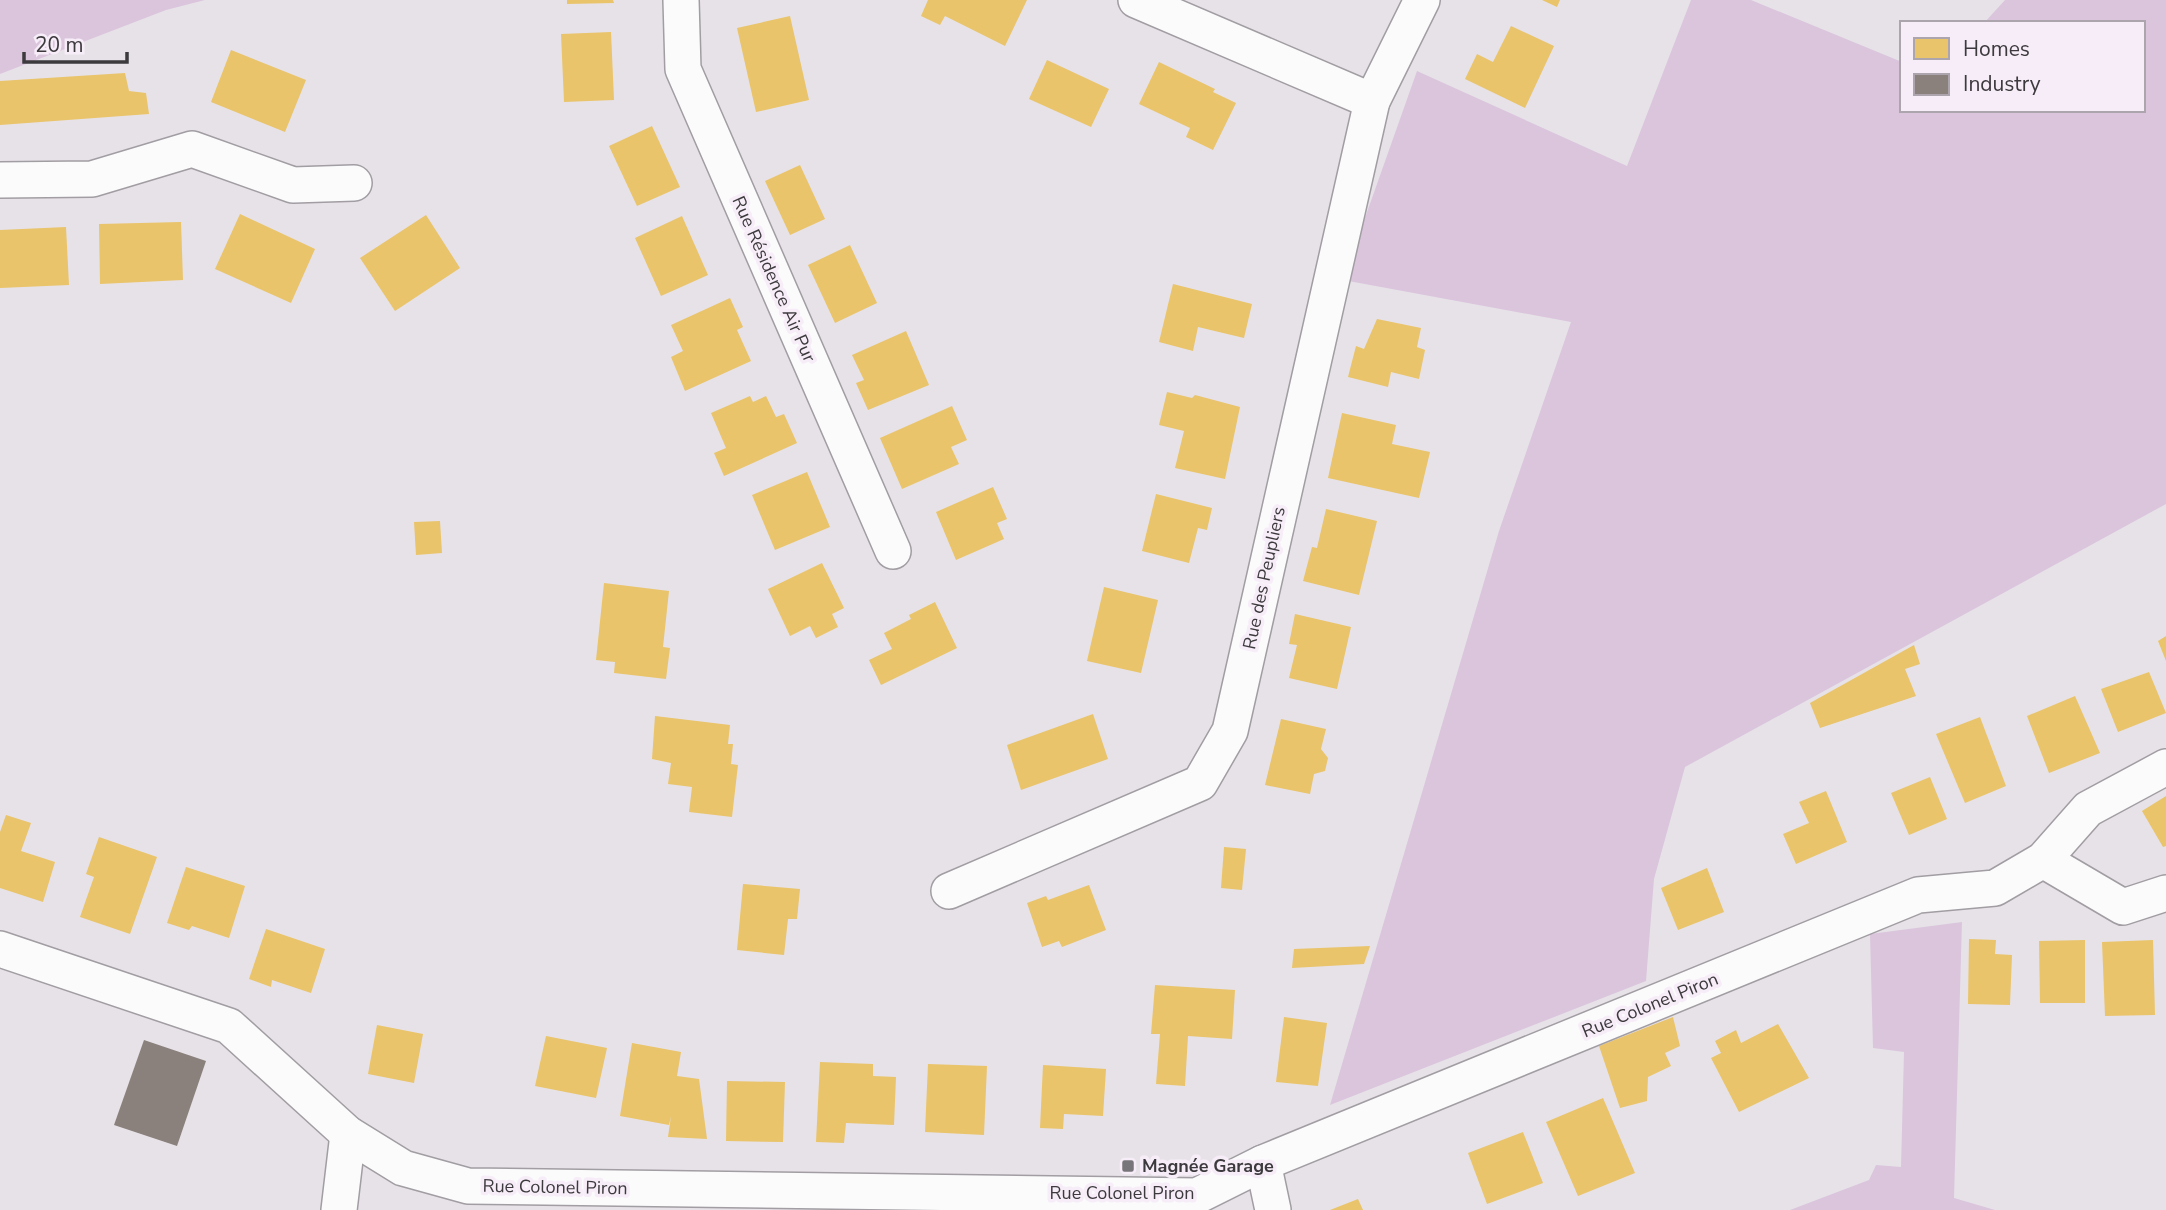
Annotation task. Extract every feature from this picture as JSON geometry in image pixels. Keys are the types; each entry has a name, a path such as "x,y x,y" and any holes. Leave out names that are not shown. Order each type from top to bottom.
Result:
{"street":[{"name":"Rue Résidence Air Pur","path":"681,0 683,69 893,551"},
{"path":"1136,0 1372,101"},
{"name":"Rue des Peupliers","path":"949,891 1200,783 1230,731 1372,101 1422,0"},
{"path":"0,180 92,178 192,149 293,185 354,183"},
{"name":"Rue Colonel Piron","path":"0,949 229,1026 348,1134 403,1168 468,1186 1197,1196 1263,1163 1918,895 1995,888 2043,860 2088,809 2166,767"},
{"path":"2043,860 2123,907 2166,893"},
{"path":"339,1210 348,1134"},
{"path":"1263,1163 1273,1210"}],"shaded area":[{"path":"0,0 205,0 166,10 0,74"},
{"path":"1691,0 1751,0 1900,61 1900,112 2145,112 2145,21 1986,21 2005,0 2166,0 2166,504 1685,767 1654,879 1646,981 1330,1105 1499,531 1571,322 1343,280 1417,71 1627,166"},
{"path":"1962,922 1954,1198 1995,1210 1790,1210 1869,1180 1876,1165 1901,1167 1904,1052 1873,1048 1870,934"}],"building: Homes":[{"path":"567,0 613,0 614,3 567,4"},
{"path":"928,0 1027,0 1005,46 945,16 940,25 921,16"},
{"path":"1542,0 1560,0 1557,7"},
{"path":"790,16 809,100 756,112 737,28"},
{"path":"1511,26 1554,46 1525,108 1465,79 1477,54 1493,62"},
{"path":"611,32 614,100 564,102 561,34"},
{"path":"231,50 306,80 285,132 211,102"},
{"path":"1047,60 1109,89 1091,127 1029,99"},
{"path":"1159,62 1215,89 1213,92 1236,103 1213,150 1186,137 1190,128 1139,104"},
{"path":"125,73 129,91 146,93 149,114 0,125 0,81"},
{"path":"652,126 680,187 637,206 609,146"},
{"path":"800,165 825,219 790,235 765,181"},
{"path":"240,214 315,249 291,303 215,269"},
{"path":"426,215 460,268 395,311 360,258"},
{"path":"682,216 708,275 661,296 635,238"},
{"path":"181,222 183,280 100,284 99,224"},
{"path":"66,227 69,285 0,288 0,230"},
{"path":"850,245 877,303 835,323 808,265"},
{"path":"1173,284 1252,304 1244,338 1198,327 1193,351 1159,342"},
{"path":"730,298 743,327 737,330 751,361 685,391 671,357 683,351 671,325"},
{"path":"1377,319 1421,328 1417,347 1425,350 1419,379 1391,372 1388,387 1348,377 1356,346 1364,349"},
{"path":"906,331 929,385 868,410 856,383 864,380 852,355"},
{"path":"1167,392 1192,398 1195,395 1240,407 1225,479 1175,468 1184,431 1159,425"},
{"path":"750,396 753,402 766,396 776,417 784,414 797,443 724,476 714,453 726,448 711,413"},
{"path":"952,406 967,440 951,447 959,464 902,489 880,438"},
{"path":"1342,413 1396,425 1392,444 1430,452 1419,498 1328,478"},
{"path":"807,472 830,527 775,550 752,495"},
{"path":"993,487 1007,519 997,523 1004,539 956,560 936,512"},
{"path":"1156,494 1212,508 1207,530 1198,528 1189,563 1142,551"},
{"path":"1326,509 1377,521 1359,595 1303,581 1312,547 1317,548"},
{"path":"440,521 442,553 416,555 414,522"},
{"path":"822,563 844,608 832,614 838,627 816,638 810,626 790,636 768,589"},
{"path":"604,583 669,591 663,647 670,648 666,679 614,673 615,662 596,660"},
{"path":"1104,587 1158,600 1141,673 1087,661"},
{"path":"935,602 957,648 881,685 869,660 892,649 884,633 911,619 909,615"},
{"path":"1295,614 1351,627 1337,689 1289,678 1297,645 1289,644"},
{"path":"2166,636 2166,661 2158,641"},
{"path":"1914,645 1920,664 1905,669 1916,696 1820,728 1810,703"},
{"path":"2149,672 2166,713 2118,732 2101,689"},
{"path":"2075,696 2100,753 2049,773 2027,716"},
{"path":"1093,714 1108,759 1021,790 1007,745"},
{"path":"655,716 730,725 728,744 733,744 731,764 738,765 732,817 689,812 692,787 668,784 671,763 652,759"},
{"path":"1980,717 2006,786 1965,803 1936,734"},
{"path":"1281,719 1326,729 1321,749 1328,758 1325,771 1314,774 1310,794 1265,785"},
{"path":"1930,777 1947,819 1909,835 1891,793"},
{"path":"1826,791 1847,842 1796,864 1783,834 1809,823 1799,802"},
{"path":"2166,796 2166,846 2163,847 2142,811"},
{"path":"6,815 31,823 21,851 55,862 43,902 0,888 0,832"},
{"path":"99,837 157,857 130,934 80,917 94,877 86,874"},
{"path":"1224,847 1246,849 1242,890 1221,888"},
{"path":"186,867 245,886 229,938 192,926 189,930 167,923"},
{"path":"1707,868 1724,912 1678,930 1661,888"},
{"path":"743,884 800,889 797,919 788,919 784,955 737,950"},
{"path":"1089,885 1106,930 1062,947 1059,941 1042,947 1027,903 1046,896 1048,900"},
{"path":"266,929 325,949 311,993 272,980 271,987 249,979"},
{"path":"1969,939 1996,940 1995,954 2012,955 2010,1005 1968,1004"},
{"path":"2085,940 2085,1003 2040,1003 2039,941"},
{"path":"2153,940 2155,1015 2105,1016 2102,942"},
{"path":"1370,946 1364,964 1292,968 1294,949"},
{"path":"1155,985 1235,990 1232,1039 1188,1036 1185,1086 1156,1084 1160,1034 1151,1034"},
{"path":"1284,1017 1327,1023 1318,1086 1276,1082"},
{"path":"1673,1017 1680,1046 1665,1053 1671,1066 1648,1077 1647,1101 1620,1108 1599,1046"},
{"path":"1778,1024 1809,1078 1739,1112 1711,1058 1721,1053 1715,1041 1736,1030 1741,1043"},
{"path":"377,1025 423,1034 414,1083 368,1074"},
{"path":"546,1036 607,1048 596,1098 535,1086"},
{"path":"632,1043 681,1052 677,1076 699,1079 707,1139 668,1137 671,1116 669,1125 620,1116"},
{"path":"820,1062 873,1064 873,1076 896,1077 894,1125 846,1123 844,1143 816,1142"},
{"path":"928,1064 987,1066 984,1135 925,1132"},
{"path":"1043,1065 1106,1069 1103,1116 1064,1114 1063,1129 1040,1128"},
{"path":"727,1081 785,1082 783,1142 726,1141"},
{"path":"1603,1098 1635,1173 1578,1196 1546,1122"},
{"path":"1523,1132 1543,1183 1487,1204 1468,1153"},
{"path":"1358,1199 1363,1210 1330,1210"}],"building: Industry":[{"path":"144,1040 206,1061 177,1146 114,1125"}],"place":[{"name":"Magnée Garage","path":"1128,1166"}]}
